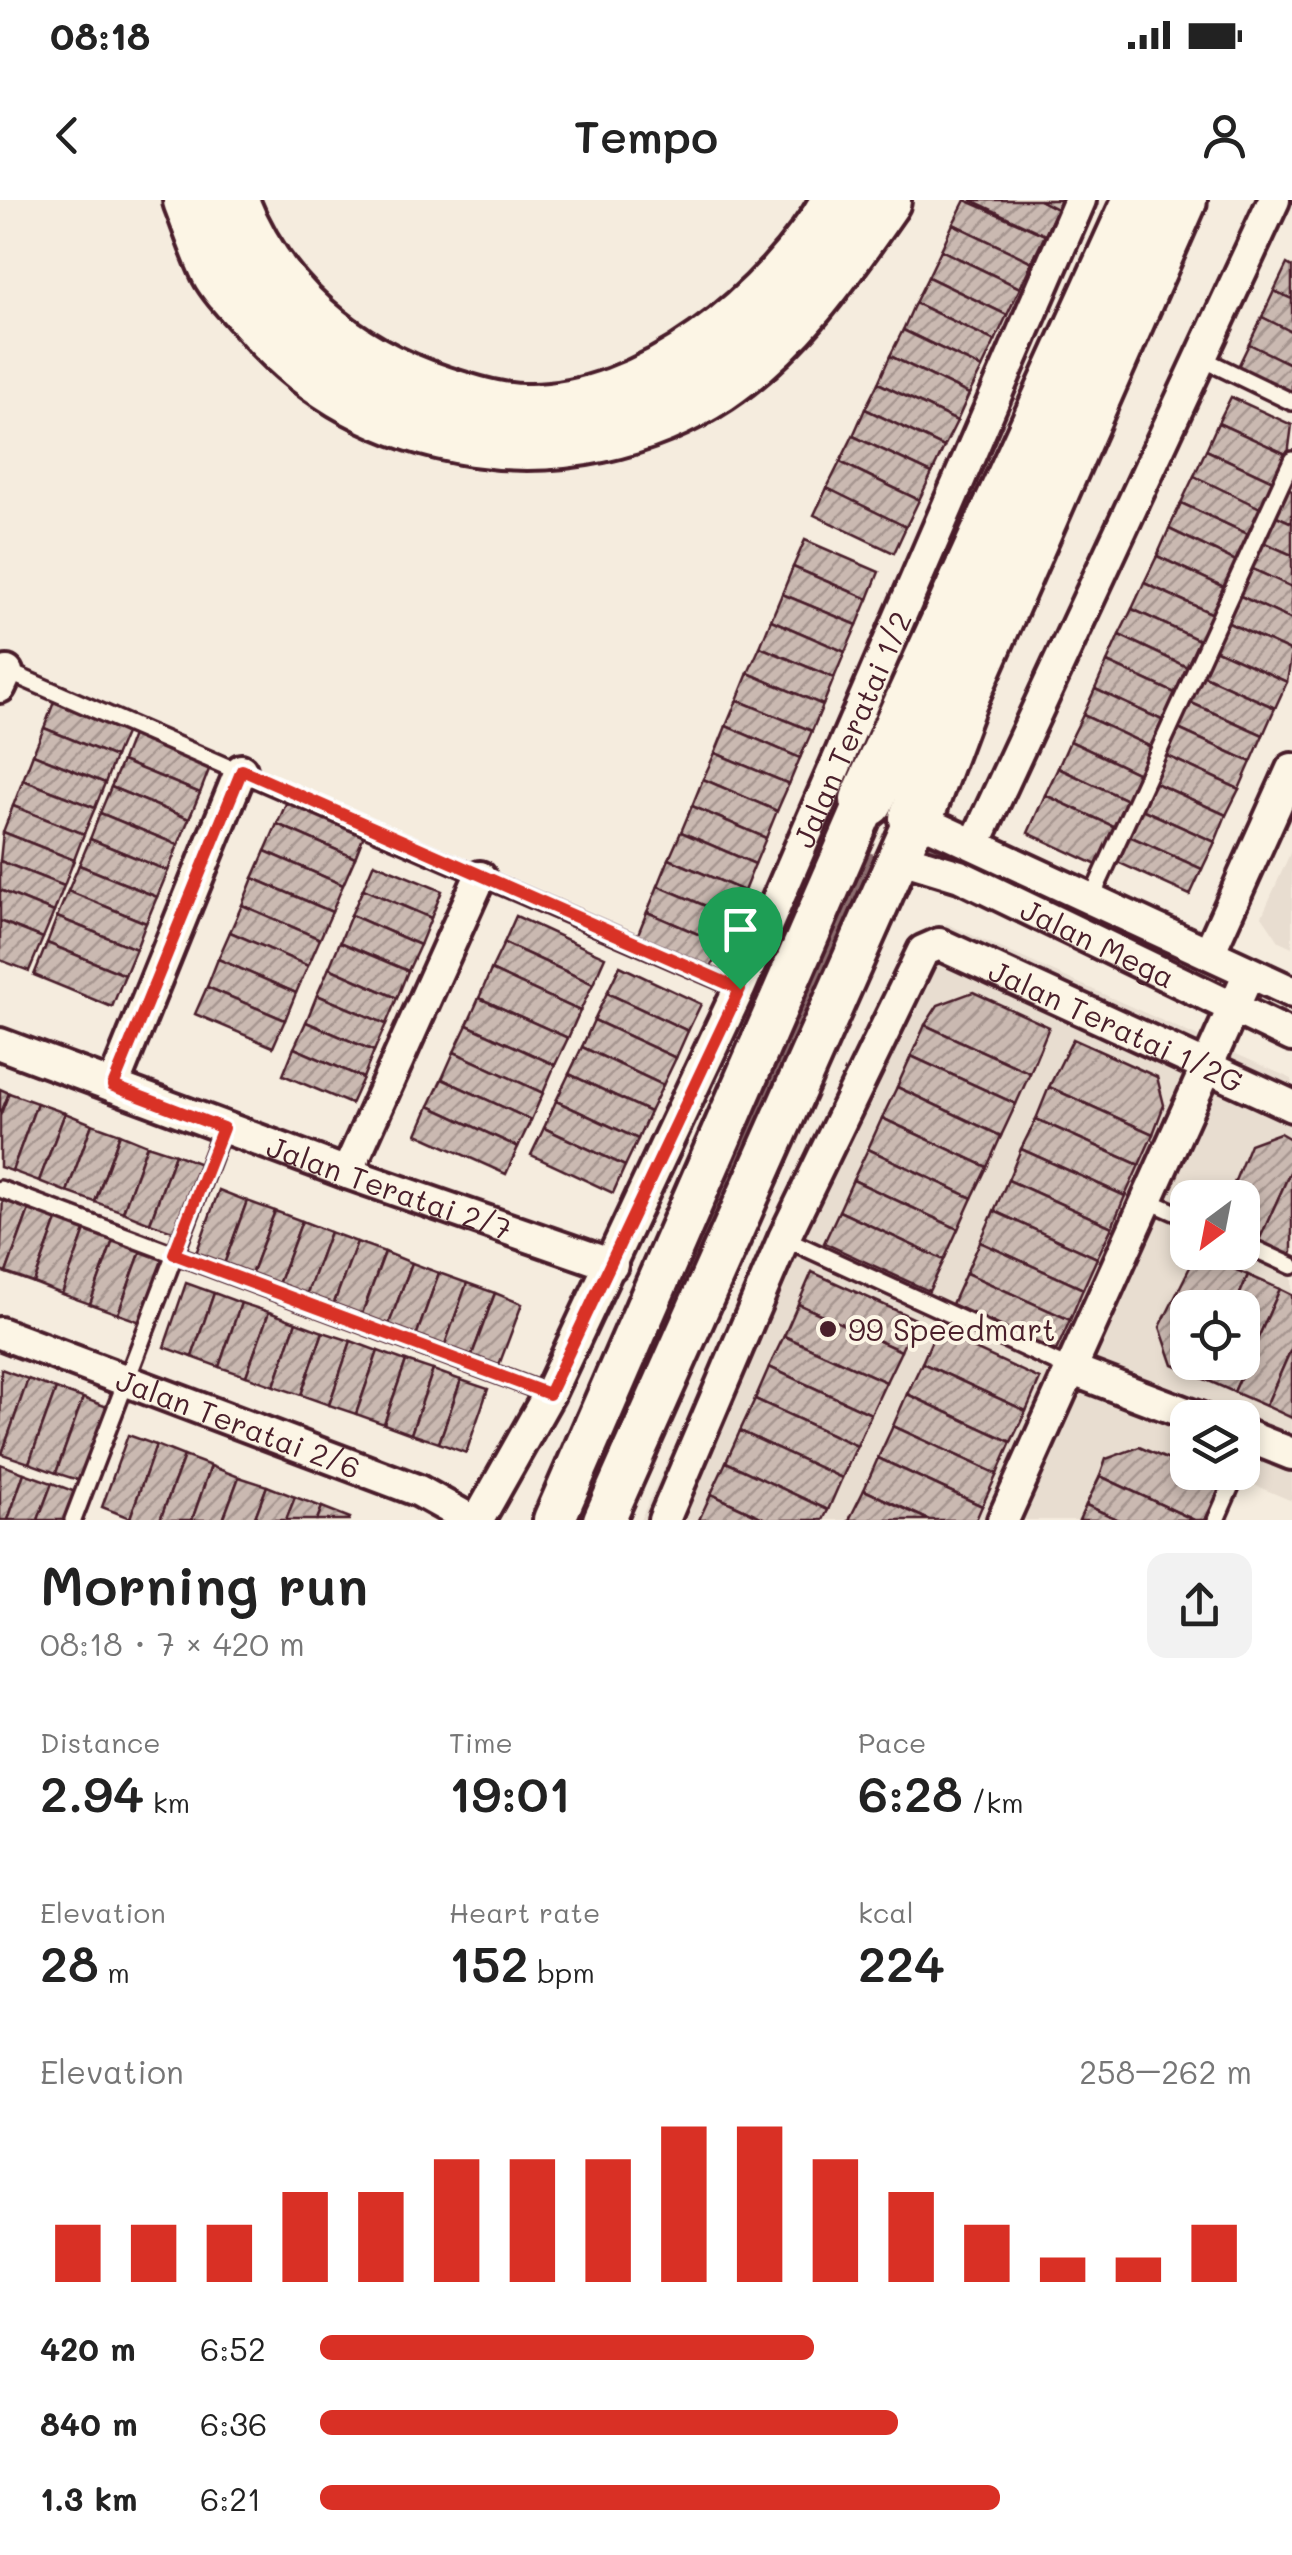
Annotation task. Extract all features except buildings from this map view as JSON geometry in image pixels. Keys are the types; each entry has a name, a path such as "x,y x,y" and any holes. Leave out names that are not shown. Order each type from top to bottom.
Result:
{"highway":[{"path":"190,200 219,273 278,345 339,390 416,428 495,445 583,440 654,418 716,387 768,346 821,290 884,200"},
{"path":"232,200 244,232 280,286 330,338 394,377 460,400 524,412 594,401 656,379 721,335 779,280 839,200"},
{"path":"867,800 974,556 1140,200"},
{"path":"908,838 980,654 1180,200"}],"main road":[{"name":"Jalan Teratai 1/2","path":"554,1520 867,800"},
{"path":"604,1520 908,838"}],"street":[{"name":"Jalan Teratai 1/2","path":"475,1520 549,1394 740,989 1080,200"},
{"path":"908,838 1038,584 1206,200"},
{"path":"974,844 1274,200"},
{"path":"1208,953 1292,769"},
{"path":"113,1086 242,770"},
{"name":"Jalan Mega","path":"908,838 974,844 1292,992"},
{"name":"Jalan Mega","path":"908,838 960,876 1292,1036"},
{"path":"347,1174 480,877"},
{"name":"Jalan Teratai 1/2G","path":"784,1238 923,952 939,944 1292,1106"},
{"path":"1003,1520 1248,973"},
{"name":"Jalan Teratai 2/7","path":"0,1044 347,1174 612,1265"},
{"path":"664,1520 784,1238"},
{"name":"Jalan Teratai 2/6","path":"0,1333 419,1491 475,1520"},
{"path":"1070,1369 1170,1407"},
{"path":"1260,1447 1292,1454"}],"lane":[{"path":"1202,358 1292,402"},
{"path":"1091,898 1292,460"},
{"path":"2,676 242,770 740,989"},
{"path":"73,1520 223,1128"},
{"path":"0,1189 549,1394"},
{"path":"1147,1200 1170,1210"},
{"path":"784,1238 1070,1369"},
{"path":"1260,1251 1292,1266"},
{"path":"1216,1520 1229,1490"}],"shaded area":[{"path":"1292,849 1292,947 1279,941 1262,916"},
{"path":"947,924 1292,1079 1292,1501 1260,1487 1260,1400 1170,1400 1170,1490 1218,1490 1204,1520 640,1520 913,936"}],"waterway":[{"path":"934,845 1168,953"},
{"path":"576,1520 871,858"}],"place":[{"name":"99 Speedmart","path":"828,1329"}],"route":[{"path":"242,770 740,989 549,1394 174,1254 223,1128 113,1086 242,770"}]}
